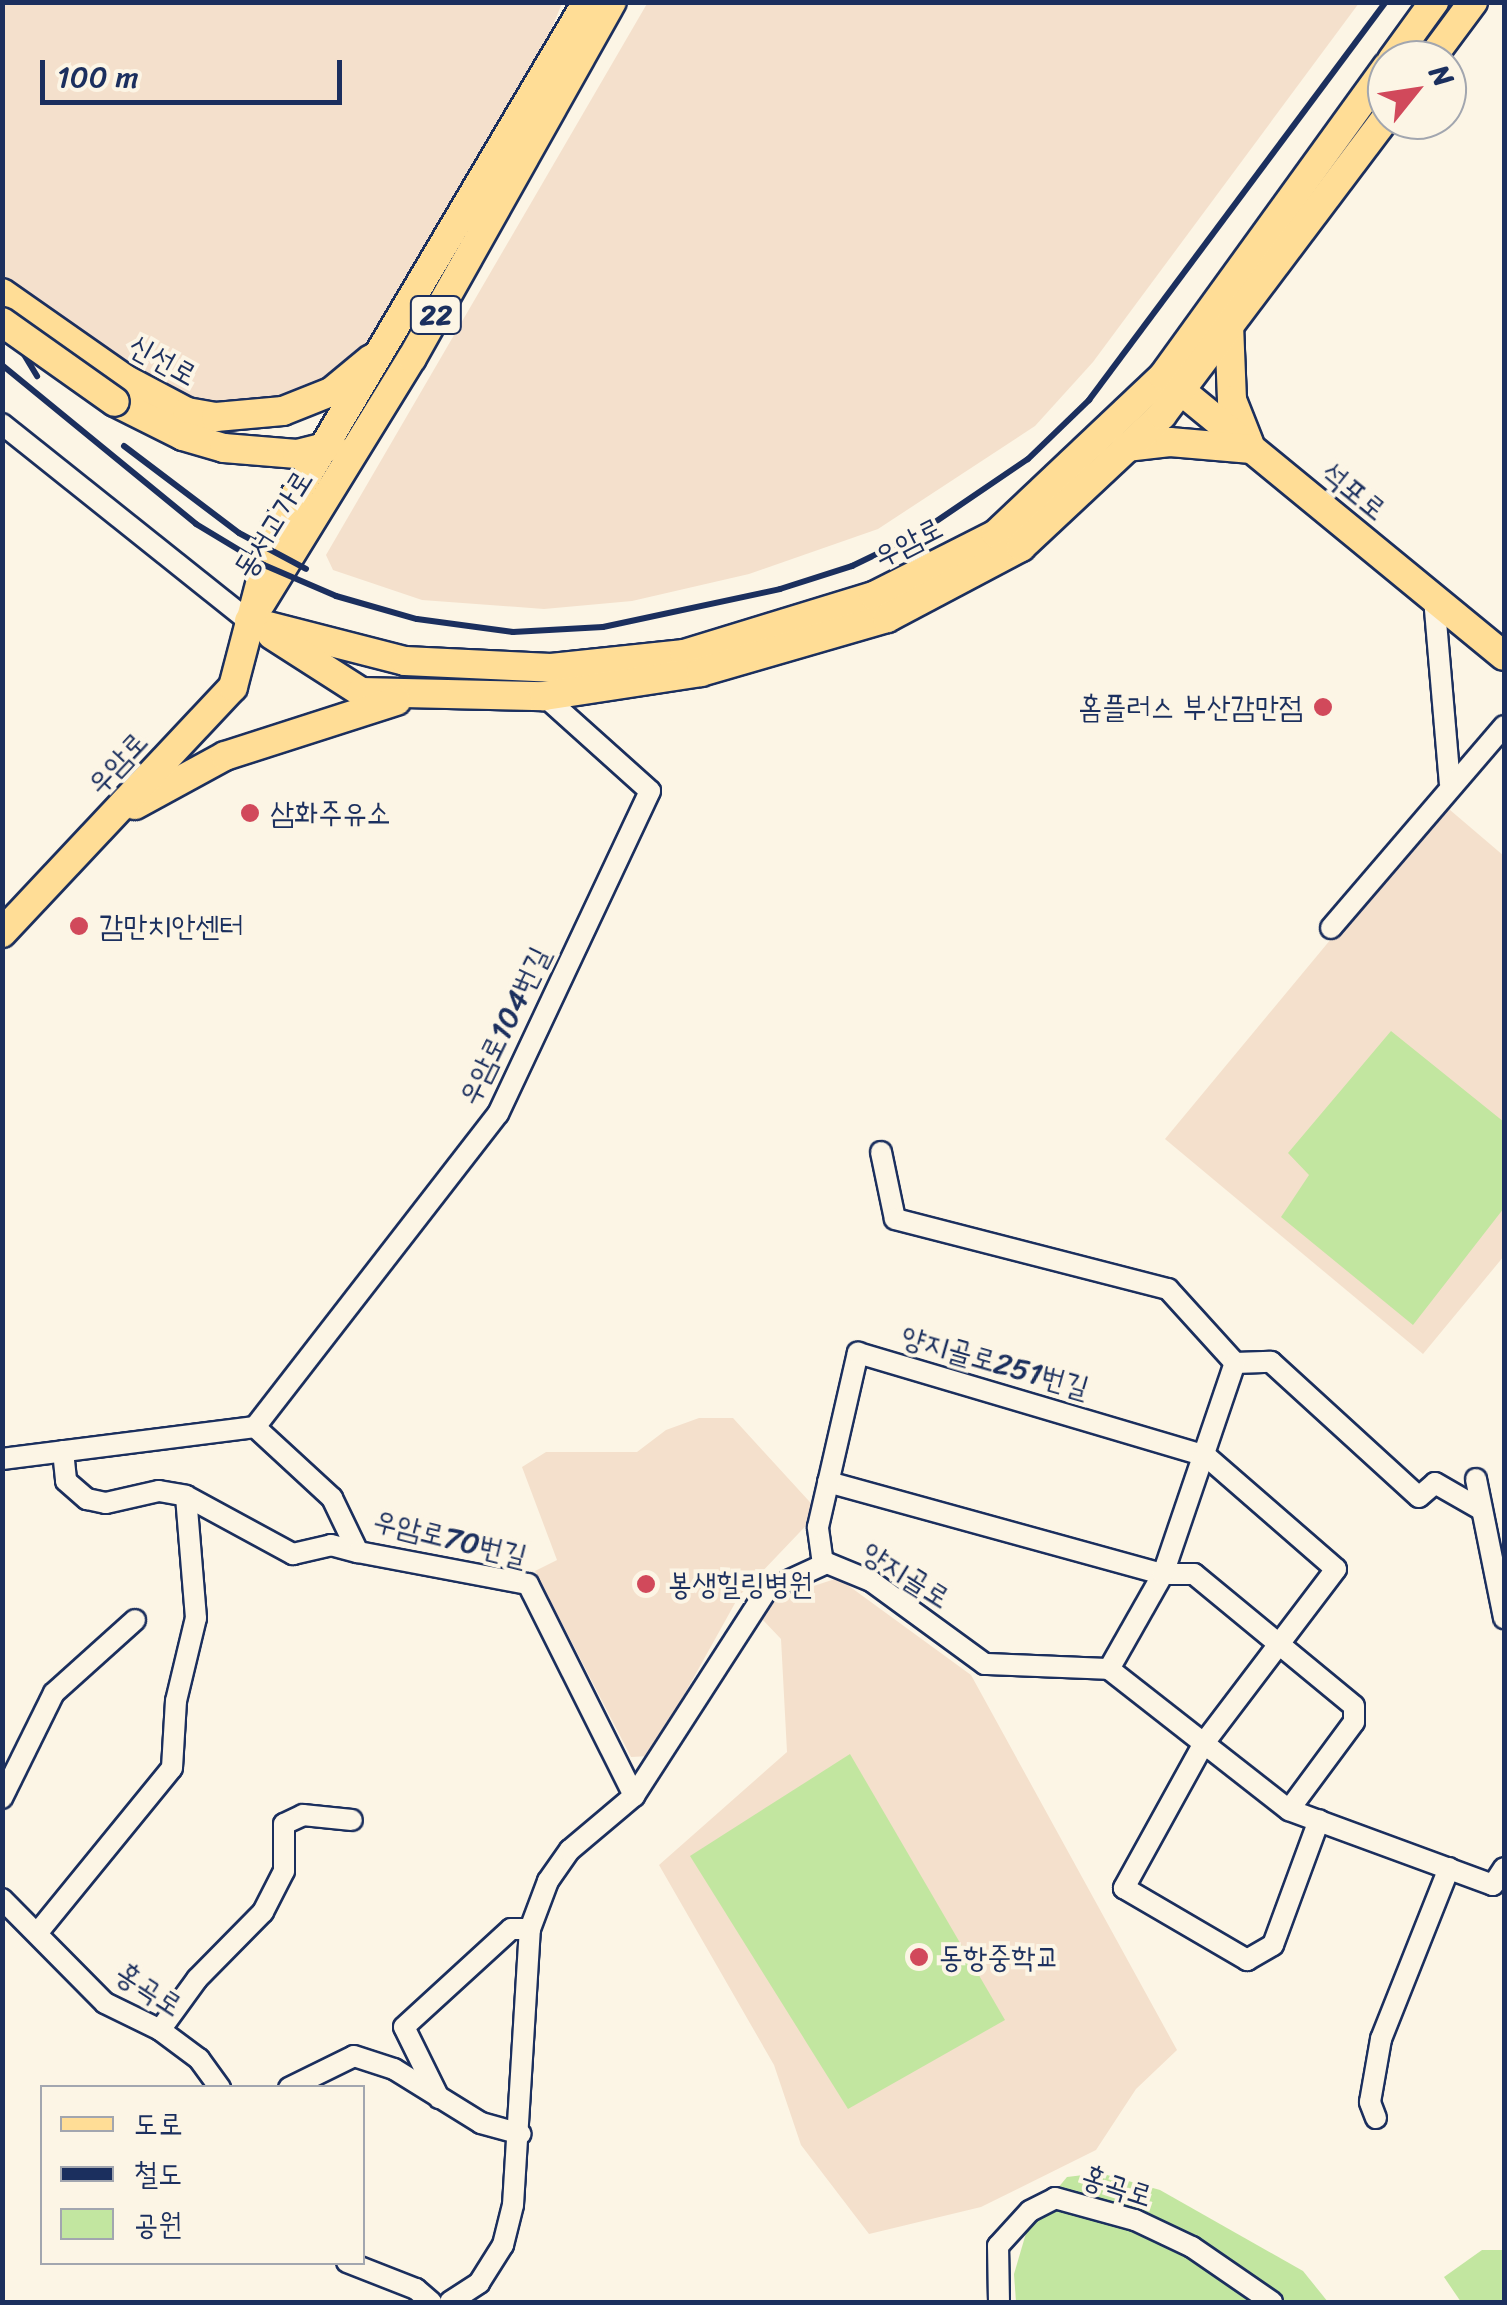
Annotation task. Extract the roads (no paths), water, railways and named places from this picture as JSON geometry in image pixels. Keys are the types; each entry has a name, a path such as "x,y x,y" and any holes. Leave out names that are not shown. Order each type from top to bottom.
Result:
{"main road":[{"name":"동서고가로","path":"250,621 274,531 402,324 586,2"},
{"name":"동서고가로","path":"250,621 372,426 612,2"},
{"path":"1406,40 1434,2"},
{"path":"1445,40 1473,2"},
{"name":"우암로","path":"250,621 361,692 410,697 544,696 701,672 887,618 1020,546 1126,447 1367,97"},
{"name":"우암로","path":"250,621 404,661 472,669 684,654 874,596 996,534 1172,383 1229,325 1369,140"},
{"name":"신선로","path":"2,293 183,436 264,454 322,449 372,426"},
{"name":"신선로","path":"2,322 120,390 187,412 216,417 282,411 358,372 402,324"},
{"path":"1126,447 1170,442 1252,448 1232,400 1229,325"},
{"name":"석포로","path":"1172,383 1504,656"},
{"name":"우암로","path":"2,933 233,687 250,621"},
{"path":"112,817 224,756 410,697"}],"street":[{"path":"2,424 250,621"},
{"path":"1434,598 1450,783"},
{"name":"우암로104번길","path":"255,1426 498,1114 650,790 544,696"},
{"path":"1331,928 1450,783 1504,726"},
{"path":"880,1152 895,1218 1168,1288 1234,1363"},
{"name":"양지골로251번길","path":"824,1564 818,1527 858,1353 1206,1456 1336,1570 1282,1647"},
{"path":"1234,1363 1271,1362 1419,1497 1434,1483 1482,1510"},
{"path":"1234,1363 1206,1456 1163,1574 1109,1669 1290,1810 1501,1883"},
{"path":"2,1459 255,1426"},
{"name":"우암로70번길","path":"255,1426 332,1498 358,1552 528,1584 634,1796"},
{"path":"63,1451 66,1480 87,1499 106,1503 159,1491 186,1496 293,1554 330,1545 358,1552"},
{"path":"1476,1479 1504,1618"},
{"path":"828,1482 1163,1574 1194,1574 1354,1706 1354,1722 1290,1810"},
{"path":"39,1932 172,1768 176,1702 196,1618 186,1496"},
{"name":"양지골로","path":"450,2302 479,2282 503,2245 521,2134 530,1929 548,1881 570,1850 634,1796 766,1591 824,1564 871,1582 984,1664 1109,1669"},
{"path":"2,1798 54,1693 135,1620"},
{"path":"1282,1647 1204,1742 1124,1888 1247,1960 1273,1944 1319,1820"},
{"path":"160,2030 197,1979 263,1912 284,1871 284,1824 304,1815 352,1820"},
{"path":"1376,2118 1370,2102 1381,2038 1449,1868"},
{"name":"홍곡로","path":"2,1898 105,2003 160,2030 200,2059 218,2085"},
{"path":"440,2100 404,2026 511,1929 530,1929"},
{"path":"295,2085 354,2056 394,2069 480,2123 521,2134"},
{"name":"홍곡로","path":"998,2302 998,2246 1030,2210 1056,2198 1135,2220 1192,2247 1272,2302"},
{"path":"354,2265 416,2290 432,2302"}],"railway":[{"path":"2,365 196,524 264,565 336,596 417,619 513,632 603,627 780,589 852,566 916,535 1028,459 1089,400 1386,2"},
{"path":"2,318 37,376"},
{"path":"124,446 239,533 306,569"}],"place":[{"name":"홈플러스 부산감만점","path":"1323,707"},
{"name":"삼화주유소","path":"250,813"},
{"name":"감만치안센터","path":"79,926"},
{"name":"봉생힐링병원","path":"646,1584"},
{"name":"동항중학교","path":"919,1957"}]}
